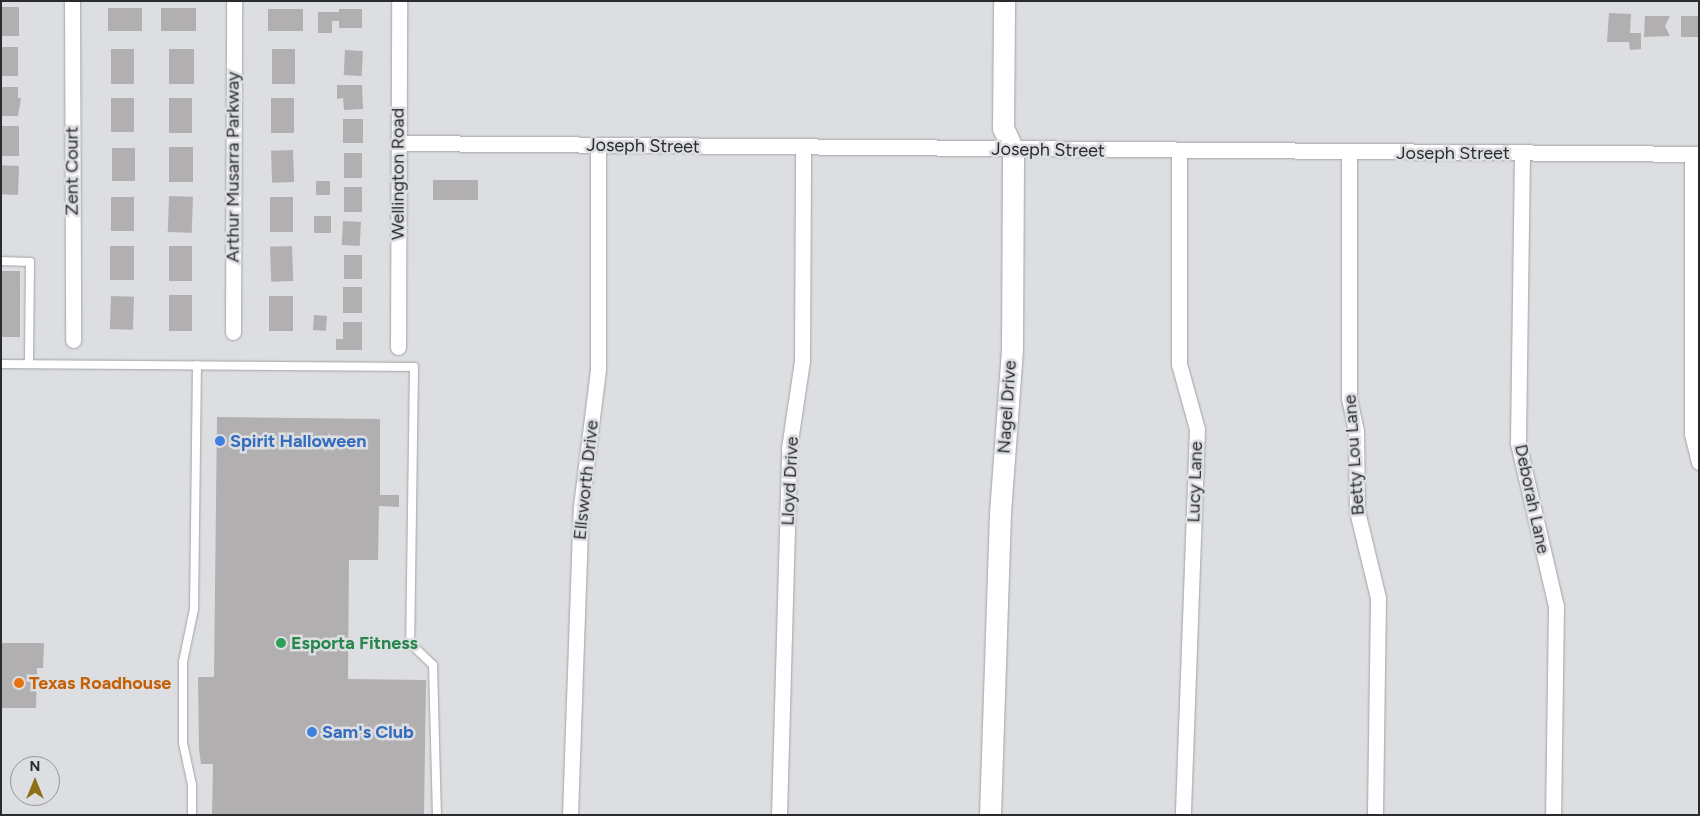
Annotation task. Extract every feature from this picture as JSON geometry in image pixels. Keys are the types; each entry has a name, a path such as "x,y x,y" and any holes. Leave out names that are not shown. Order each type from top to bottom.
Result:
{"street":[{"name":"Zent Court","path":"72,1 73,340"},
{"name":"Arthur Musarra Parkway","path":"233,332 234,1"},
{"name":"Wellington Road","path":"398,347 399,1"},
{"name":"Nagel Drive","path":"990,815 1000,513 1012,350 1013,150 1003,128 1004,1"},
{"name":"Joseph Street","path":"398,144 1179,152 1696,154"},
{"name":"Ellsworth Drive","path":"570,815 581,506 598,369 598,146"},
{"name":"Lloyd Drive","path":"779,815 789,448 802,361 803,148"},
{"name":"Lucy Lane","path":"1179,152 1179,364 1197,429 1183,815"},
{"name":"Betty Lou Lane","path":"1349,152 1349,398 1356,431 1356,511 1378,598 1375,815"},
{"name":"Deborah Lane","path":"1522,153 1518,443 1556,606 1553,815"},
{"path":"1696,154 1692,434 1699,462"}],"lane":[{"path":"1,261 30,262 29,364"},
{"path":"1,364 414,367 410,643 433,664 437,815"},
{"path":"192,815 192,785 183,743 183,670 194,609 197,365"}],"building":[{"path":"1,7 19,7 19,36 1,36"},
{"path":"108,8 142,8 142,31 108,31"},
{"path":"161,8 196,8 196,31 161,31"},
{"path":"268,9 303,9 303,31 268,31"},
{"path":"339,9 362,9 362,28 339,28 339,21 332,21 332,33 318,33 318,12 339,12"},
{"path":"1609,13 1631,14 1630,33 1641,33 1641,49 1630,50 1629,42 1607,42"},
{"path":"1645,16 1670,16 1665,26 1670,36 1644,37"},
{"path":"1681,16 1699,16 1699,37 1681,37"},
{"path":"1,47 18,47 18,76 1,76"},
{"path":"111,49 134,49 134,84 111,84"},
{"path":"169,49 194,49 194,84 169,84"},
{"path":"272,49 295,49 295,84 272,84"},
{"path":"345,50 363,51 362,76 344,75"},
{"path":"337,85 362,85 363,109 344,110 343,98 337,99"},
{"path":"1,87 18,87 18,98 21,98 18,116 1,116"},
{"path":"111,98 134,98 134,132 111,132"},
{"path":"169,98 192,98 192,133 169,133"},
{"path":"271,98 294,98 294,133 271,133"},
{"path":"343,119 363,119 363,143 343,143"},
{"path":"1,126 19,126 19,156 1,156"},
{"path":"169,147 193,147 193,182 169,182"},
{"path":"112,148 135,148 135,181 112,181"},
{"path":"293,150 294,182 272,183 271,151"},
{"path":"344,153 362,153 362,178 344,178"},
{"path":"1,165 19,166 18,195 1,194"},
{"path":"433,180 478,180 478,200 433,200"},
{"path":"316,181 330,181 330,195 316,195"},
{"path":"344,187 362,187 362,212 344,212"},
{"path":"169,196 193,197 192,233 168,232"},
{"path":"111,197 134,197 134,231 111,231"},
{"path":"270,197 293,197 293,232 270,232"},
{"path":"314,216 331,216 331,233 314,233"},
{"path":"343,221 361,222 360,246 342,245"},
{"path":"110,246 134,246 134,280 110,280"},
{"path":"169,246 192,246 192,281 169,281"},
{"path":"292,246 293,281 271,282 270,247"},
{"path":"344,255 362,255 362,279 344,279"},
{"path":"1,271 20,271 20,337 1,337"},
{"path":"343,287 362,287 362,313 343,313"},
{"path":"169,295 192,295 192,331 169,331"},
{"path":"111,296 134,297 133,330 110,329"},
{"path":"269,296 293,296 293,331 269,331"},
{"path":"314,315 327,316 326,331 313,330"},
{"path":"343,322 362,322 362,350 336,350 336,339 343,339"},
{"path":"217,417 380,419 380,495 399,495 399,507 379,506 378,560 349,560 348,679 426,680 424,815 212,815 213,764 201,764 199,749 198,677 214,677"},
{"name":"Texas Roadhouse","path":"1,643 44,643 43,668 37,668 36,708 2,708"}],"place":[{"name":"Spirit Halloween","path":"220,441"},
{"name":"Esporta Fitness","path":"281,643"},
{"name":"Texas Roadhouse","path":"19,683"},
{"name":"Sam's Club","path":"312,732"}]}
